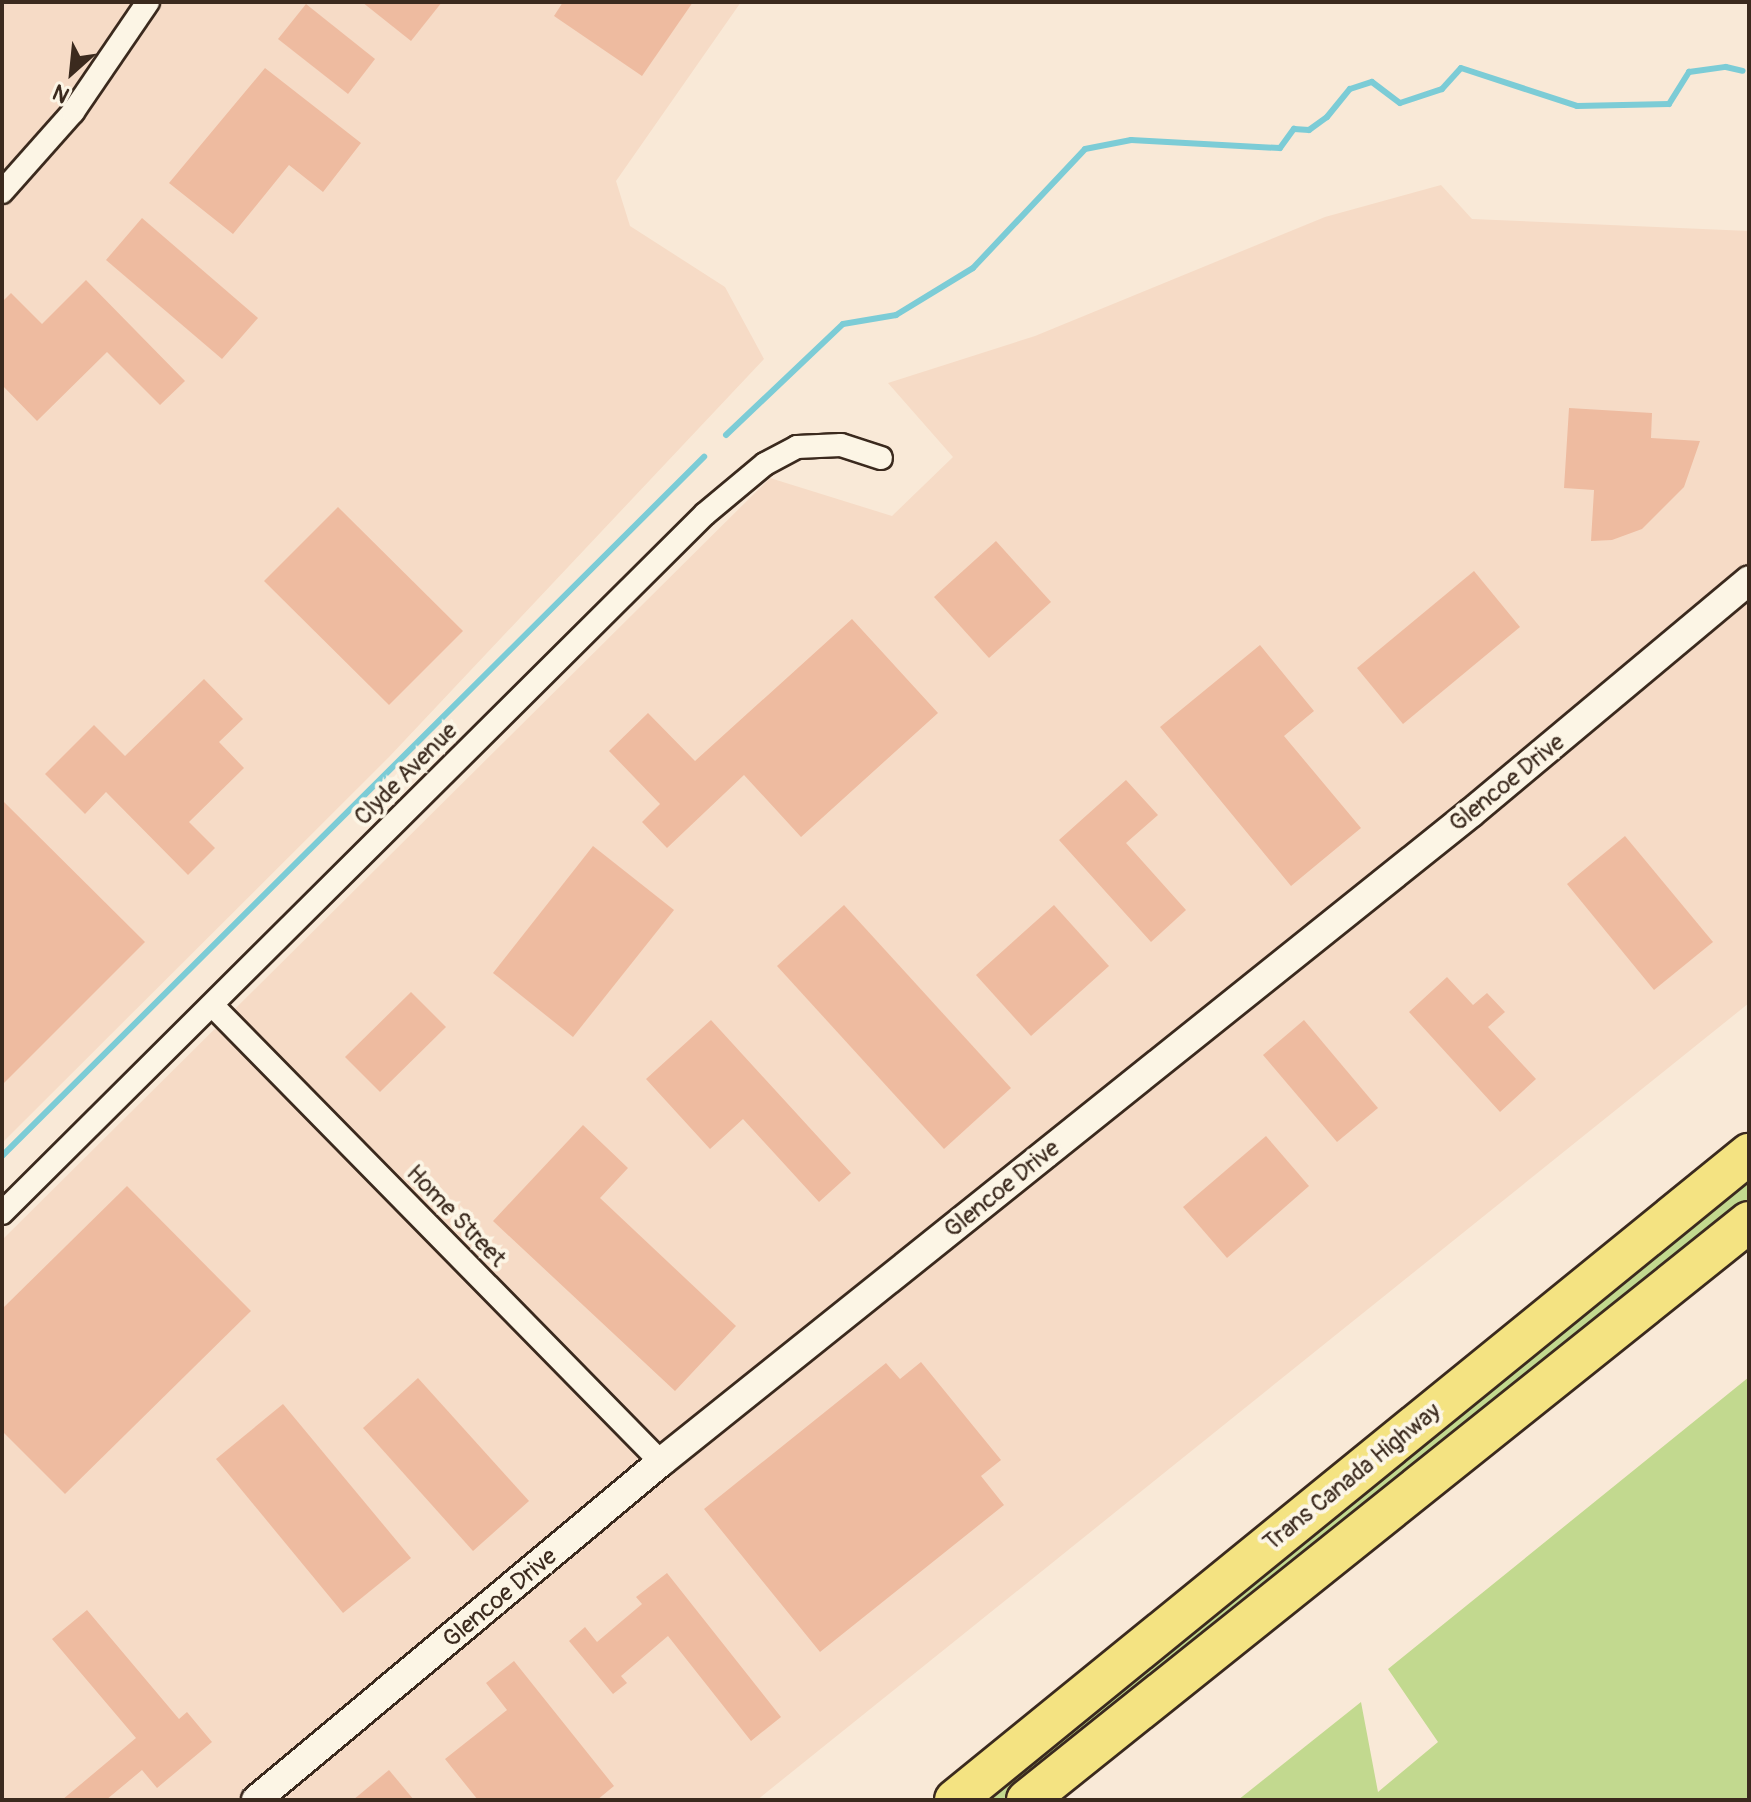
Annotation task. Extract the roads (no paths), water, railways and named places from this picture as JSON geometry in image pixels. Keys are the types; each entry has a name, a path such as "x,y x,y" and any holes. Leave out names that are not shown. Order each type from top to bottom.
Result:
{"highway":[{"name":"Trans Canada Highway","path":"955,1800 1749,1154"},
{"path":"1027,1800 1670,1289 1749,1222"},
{"path":"1670,1289 1704,1273 1749,1239"}],"street":[{"path":"2,192 73,112 148,2"},
{"name":"Clyde Avenue","path":"2,1213 213,1006 632,583 755,472 785,452 812,444 841,445 881,458"},
{"name":"Glencoe Drive","path":"256,1800 661,1462 1472,812 1749,580"},
{"name":"Home Street","path":"213,1006 661,1462"}],"waterway":[{"path":"726,435 843,324 896,315 973,268 1085,149 1131,140 1280,148 1294,129 1309,130 1327,117 1350,89 1372,82 1400,103 1442,89 1461,68 1577,106 1669,104 1689,72 1726,67 1743,71"},
{"path":"2,1156 704,457"}]}
